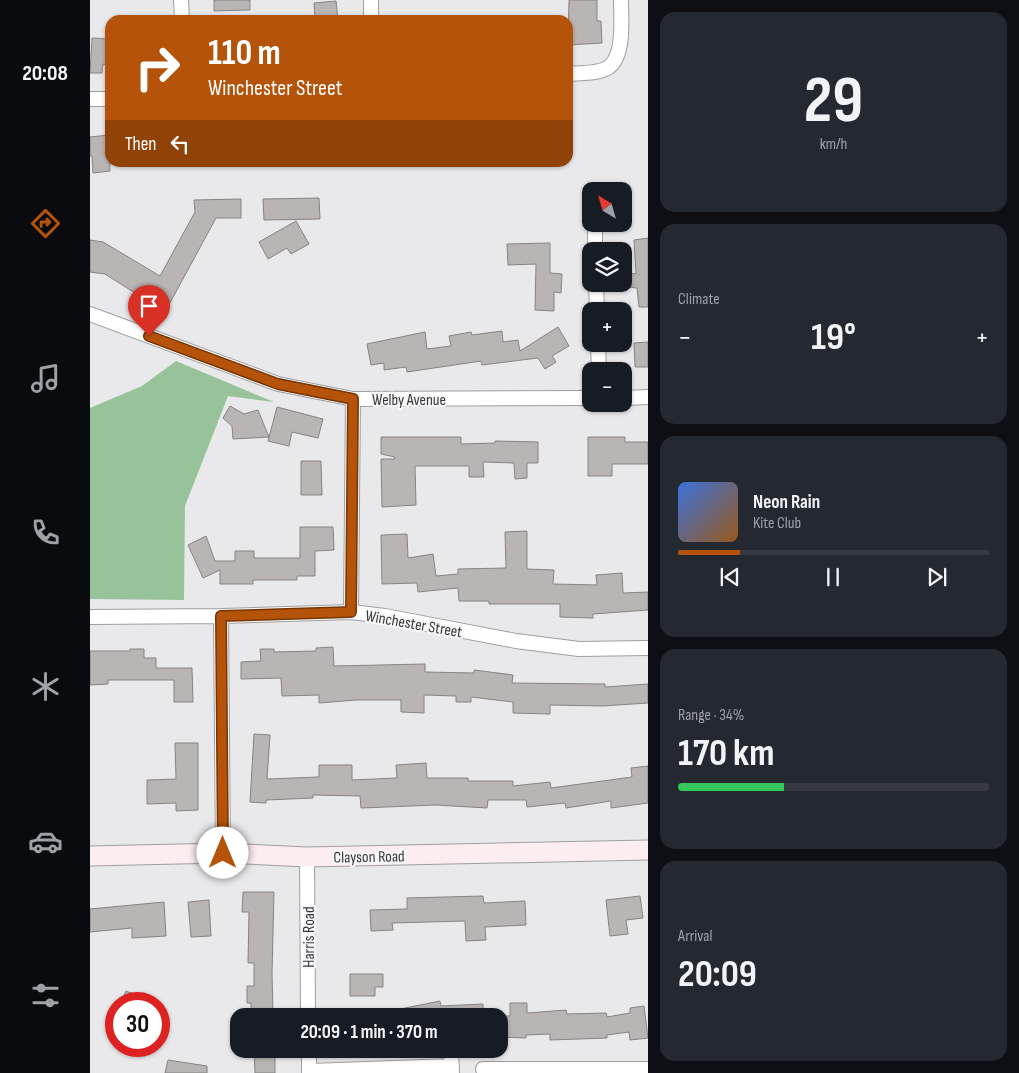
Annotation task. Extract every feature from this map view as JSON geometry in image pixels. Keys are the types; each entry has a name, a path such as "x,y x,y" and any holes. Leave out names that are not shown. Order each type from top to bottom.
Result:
{"street":[{"path":"182,0 182,15"},
{"path":"371,0 371,15"},
{"path":"573,73 597,71 610,67 618,56 620,47 621,0"},
{"path":"90,99 105,99"},
{"name":"Welby Avenue","path":"90,314 278,384 353,399 582,398"},
{"path":"632,398 648,397"},
{"path":"351,612 353,399"},
{"name":"Winchester Street","path":"90,617 221,616 351,612 385,616 516,641 579,649 648,648"},
{"path":"221,616 223,853"},
{"name":"Clayson Road","path":"90,856 223,853 307,857 648,850"},
{"name":"Harris Road","path":"307,857 308,1008"},
{"path":"308,1058 309,1072 452,1070"},
{"path":"484,1070 648,1069"}],"green space":[{"path":"176,361 274,402 228,396 185,506 184,600 90,599 90,408 142,386"}],"building":[{"path":"214,0 250,0 250,10 214,11"},
{"path":"569,0 597,0 597,21 601,21 602,43 573,45 573,15 569,15"},
{"path":"336,1 337,15 315,15 314,3"},
{"path":"92,38 105,39 105,64 103,64 102,73 90,73"},
{"path":"105,135 105,167 110,167 110,171 93,173 92,156 90,156 90,137"},
{"path":"319,198 320,219 264,220 263,199"},
{"path":"241,199 241,218 216,218 165,312 105,274 90,272 90,240 103,242 160,276 195,212 194,200"},
{"path":"296,221 309,244 291,254 287,248 268,259 259,242"},
{"path":"648,238 648,307 639,307 637,288 632,288 632,273 636,274 634,240"},
{"path":"550,243 550,273 562,274 561,293 554,292 554,311 535,310 536,264 508,265 507,244"},
{"path":"558,327 569,346 552,356 556,362 545,369 538,358 482,365 481,361 407,372 406,367 384,370 384,363 371,365 367,344 425,332 427,349 451,346 449,336 471,332 472,335 502,331 503,342 518,340 520,351"},
{"path":"648,342 648,367 635,367 634,343"},
{"path":"230,406 244,414 258,410 269,437 233,439 232,426 223,418"},
{"path":"277,407 323,419 318,438 292,432 289,446 268,441"},
{"path":"381,437 461,437 461,444 495,443 495,441 538,442 538,463 527,463 527,478 515,479 514,463 483,462 484,477 469,477 469,466 415,466 416,505 382,507 381,459 394,459 395,457 381,454"},
{"path":"588,437 625,437 625,442 648,442 648,464 612,464 612,476 588,476"},
{"path":"301,461 321,461 322,495 301,495"},
{"path":"300,527 333,527 334,550 315,551 315,576 297,576 297,580 253,580 253,584 220,584 220,570 203,578 188,545 206,536 215,561 235,561 235,551 254,551 254,558 300,558"},
{"path":"527,531 527,569 554,570 553,584 597,585 596,575 622,573 623,593 648,592 648,610 593,614 593,618 560,617 560,604 489,604 489,601 459,601 458,588 418,592 417,583 382,584 381,535 407,534 408,558 433,554 436,576 458,574 458,569 506,568 505,532"},
{"path":"333,647 334,666 425,664 425,672 474,673 474,670 513,675 512,683 605,684 605,687 648,684 648,703 603,706 550,705 550,714 513,713 513,702 471,697 471,702 456,702 456,696 424,695 424,713 401,712 401,700 356,700 319,703 319,695 282,696 281,678 241,679 241,662 261,661 260,649 274,649 274,652 316,651 316,648"},
{"path":"130,649 144,649 144,658 156,658 156,668 192,668 193,702 174,702 174,680 108,680 108,684 90,685 90,651 130,651"},
{"path":"254,734 270,735 267,779 319,777 319,765 352,765 352,780 397,778 396,765 426,763 427,778 468,778 468,781 513,781 513,786 550,782 551,788 632,777 631,768 648,766 648,803 611,808 611,801 566,808 565,803 527,807 526,800 488,800 487,808 436,805 361,808 360,796 313,795 313,798 266,800 266,803 250,802"},
{"path":"175,743 198,743 198,810 176,811 176,803 147,804 147,780 176,779"},
{"path":"243,892 274,892 273,1008 251,1008 251,1003 247,1003 247,986 254,986 254,963 248,963 249,912 242,912"},
{"path":"483,896 484,903 525,901 526,925 485,927 486,940 466,941 465,921 392,923 393,930 371,931 370,910 407,909 407,898"},
{"path":"640,896 643,918 626,920 628,934 610,936 606,900"},
{"path":"209,900 211,936 191,937 188,902"},
{"path":"164,902 166,936 132,938 132,928 90,932 90,909"},
{"path":"350,974 383,974 383,987 375,987 375,996 350,996"},
{"path":"440,1001 441,1006 483,1004 483,1008 405,1008"},
{"path":"510,1003 527,1003 527,1013 566,1010 567,1014 606,1013 607,1017 630,1013 630,1008 644,1006 648,1038 630,1040 629,1032 607,1035 607,1038 550,1040 550,1034 526,1035 526,1038 508,1037 508,1016 510,1016"},
{"path":"254,1058 275,1058 275,1073 255,1073"},
{"path":"168,1060 207,1066 207,1073 165,1073"}],"route":[{"path":"149,336 278,384 353,399 351,612 221,616 223,853"}]}
